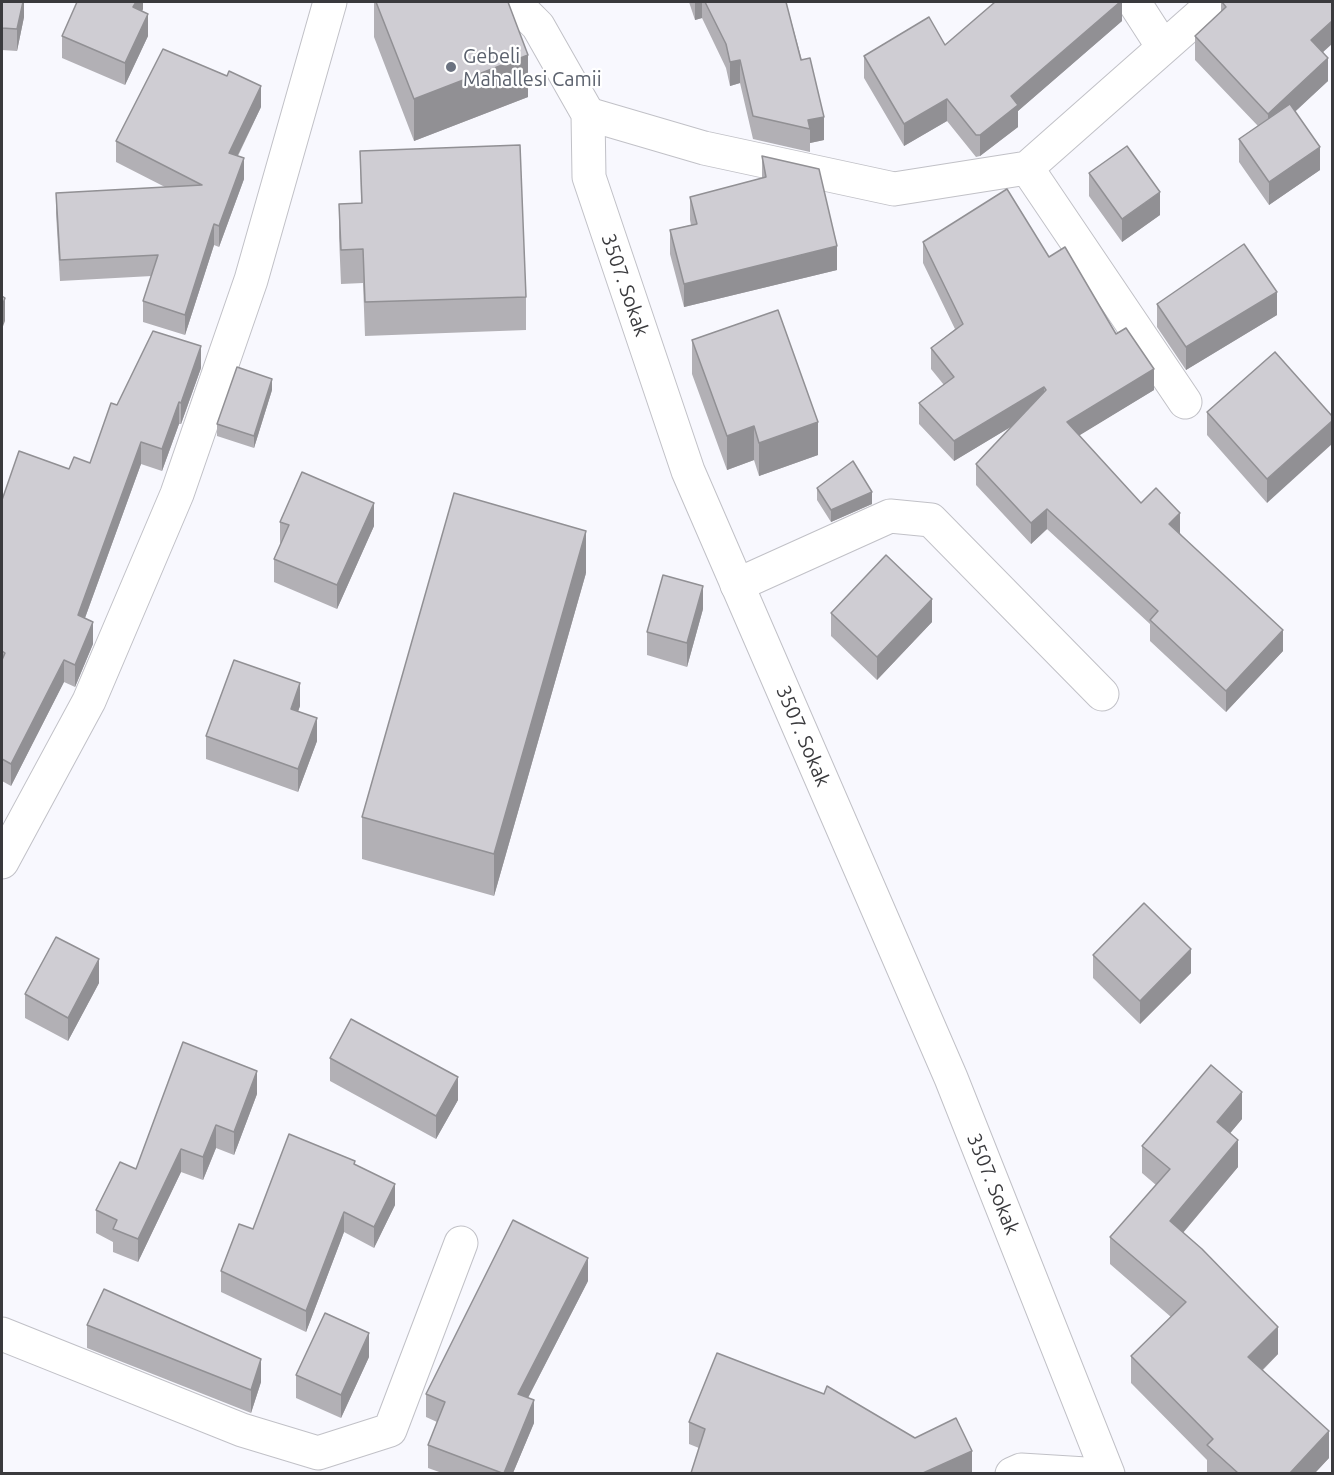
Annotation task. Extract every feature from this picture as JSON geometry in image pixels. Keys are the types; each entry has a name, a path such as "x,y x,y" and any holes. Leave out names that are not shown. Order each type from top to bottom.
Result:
{"street":[{"path":"2,862 88,700 177,494 251,280 330,2"},
{"name":"3507. Sokak","path":"514,2 538,26 588,114 589,177 688,471 951,1078 1108,1473"},
{"path":"1134,2 1163,47"},
{"path":"588,114 704,148 894,189 1027,168 1215,2"},
{"path":"1027,168 1185,402"},
{"path":"737,585 890,516 931,520 1102,694"},
{"path":"2,1334 242,1430 318,1453 390,1430 461,1243"},
{"path":"1012,1473 1021,1470 1086,1473"}],"building":[{"path":"2,2 23,2 17,29 2,28"},
{"path":"77,2 136,2 133,7 148,14 125,63 62,36"},
{"name":"Gebeli Mahallesi Camii","path":"376,2 508,2 528,55 414,99"},
{"path":"705,2 786,2 801,60 810,58 824,117 808,120 810,129 753,116 740,60 730,62 726,44"},
{"path":"995,2 1120,2 1011,96 1018,105 980,135 976,135 947,99 904,124 864,56 929,17 945,45"},
{"path":"1222,2 1332,2 1332,21 1311,40 1328,58 1268,114 1195,36 1226,7"},
{"path":"163,49 227,76 229,71 261,86 229,153 244,158 219,226 214,224 185,315 143,301 158,255 60,260 56,193 202,185 116,141"},
{"path":"1290,104 1320,147 1269,182 1239,139"},
{"path":"520,145 526,297 365,302 363,249 341,250 339,204 362,203 360,151"},
{"path":"1127,146 1160,192 1122,219 1089,173"},
{"path":"762,156 819,169 837,246 684,284 670,230 697,224 690,197 766,177"},
{"path":"1007,189 1049,257 1065,247 1116,334 1126,328 1154,369 1067,422 1141,503 1156,488 1180,513 1169,524 1283,630 1226,691 1150,620 1158,611 1047,509 1031,523 976,464 1046,390 1044,387 954,441 919,403 954,377 931,348 963,324 923,242"},
{"path":"1244,244 1277,292 1186,347 1157,304"},
{"path":"778,310 818,422 759,443 754,426 727,436 692,340"},
{"path":"153,331 201,346 162,449 141,442 78,615 93,622 75,665 64,660 11,764 2,759 2,660 5,653 2,651 2,500 19,451 69,469 74,457 90,463 111,403 117,405"},
{"path":"1275,352 1332,416 1332,421 1267,479 1207,412"},
{"path":"237,367 272,379 254,436 217,424"},
{"path":"853,461 872,492 831,510 817,488"},
{"path":"302,472 374,503 337,585 274,559 289,525 280,522"},
{"path":"454,493 586,531 494,854 362,817"},
{"path":"886,555 932,599 877,657 831,613"},
{"path":"663,575 703,586 687,643 647,632"},
{"path":"234,660 300,683 291,709 317,718 298,769 206,736"},
{"path":"1144,903 1191,949 1140,1001 1093,955"},
{"path":"56,937 99,959 68,1018 25,994"},
{"path":"351,1019 458,1077 436,1116 330,1058"},
{"path":"183,1042 257,1071 234,1132 216,1125 203,1157 181,1149 138,1239 113,1229 117,1220 96,1210 120,1162 136,1169"},
{"path":"1211,1065 1242,1092 1217,1122 1238,1140 1170,1221 1202,1249 1278,1327 1248,1357 1329,1431 1290,1473 1238,1473 1207,1445 1213,1439 1131,1356 1186,1302 1110,1237 1170,1169 1142,1146"},
{"path":"289,1134 355,1161 354,1164 395,1184 374,1227 344,1212 306,1311 221,1271 239,1224 253,1229"},
{"path":"513,1220 588,1258 518,1394 534,1400 504,1473 502,1473 428,1445 445,1402 426,1394"},
{"path":"104,1289 261,1359 251,1390 87,1325"},
{"path":"325,1313 369,1333 341,1395 296,1375"},
{"path":"717,1353 824,1394 827,1386 915,1438 956,1418 972,1451 923,1473 691,1473 705,1429 689,1422"}],"place":[{"name":"Gebeli Mahallesi Camii","path":"451,67"}]}
